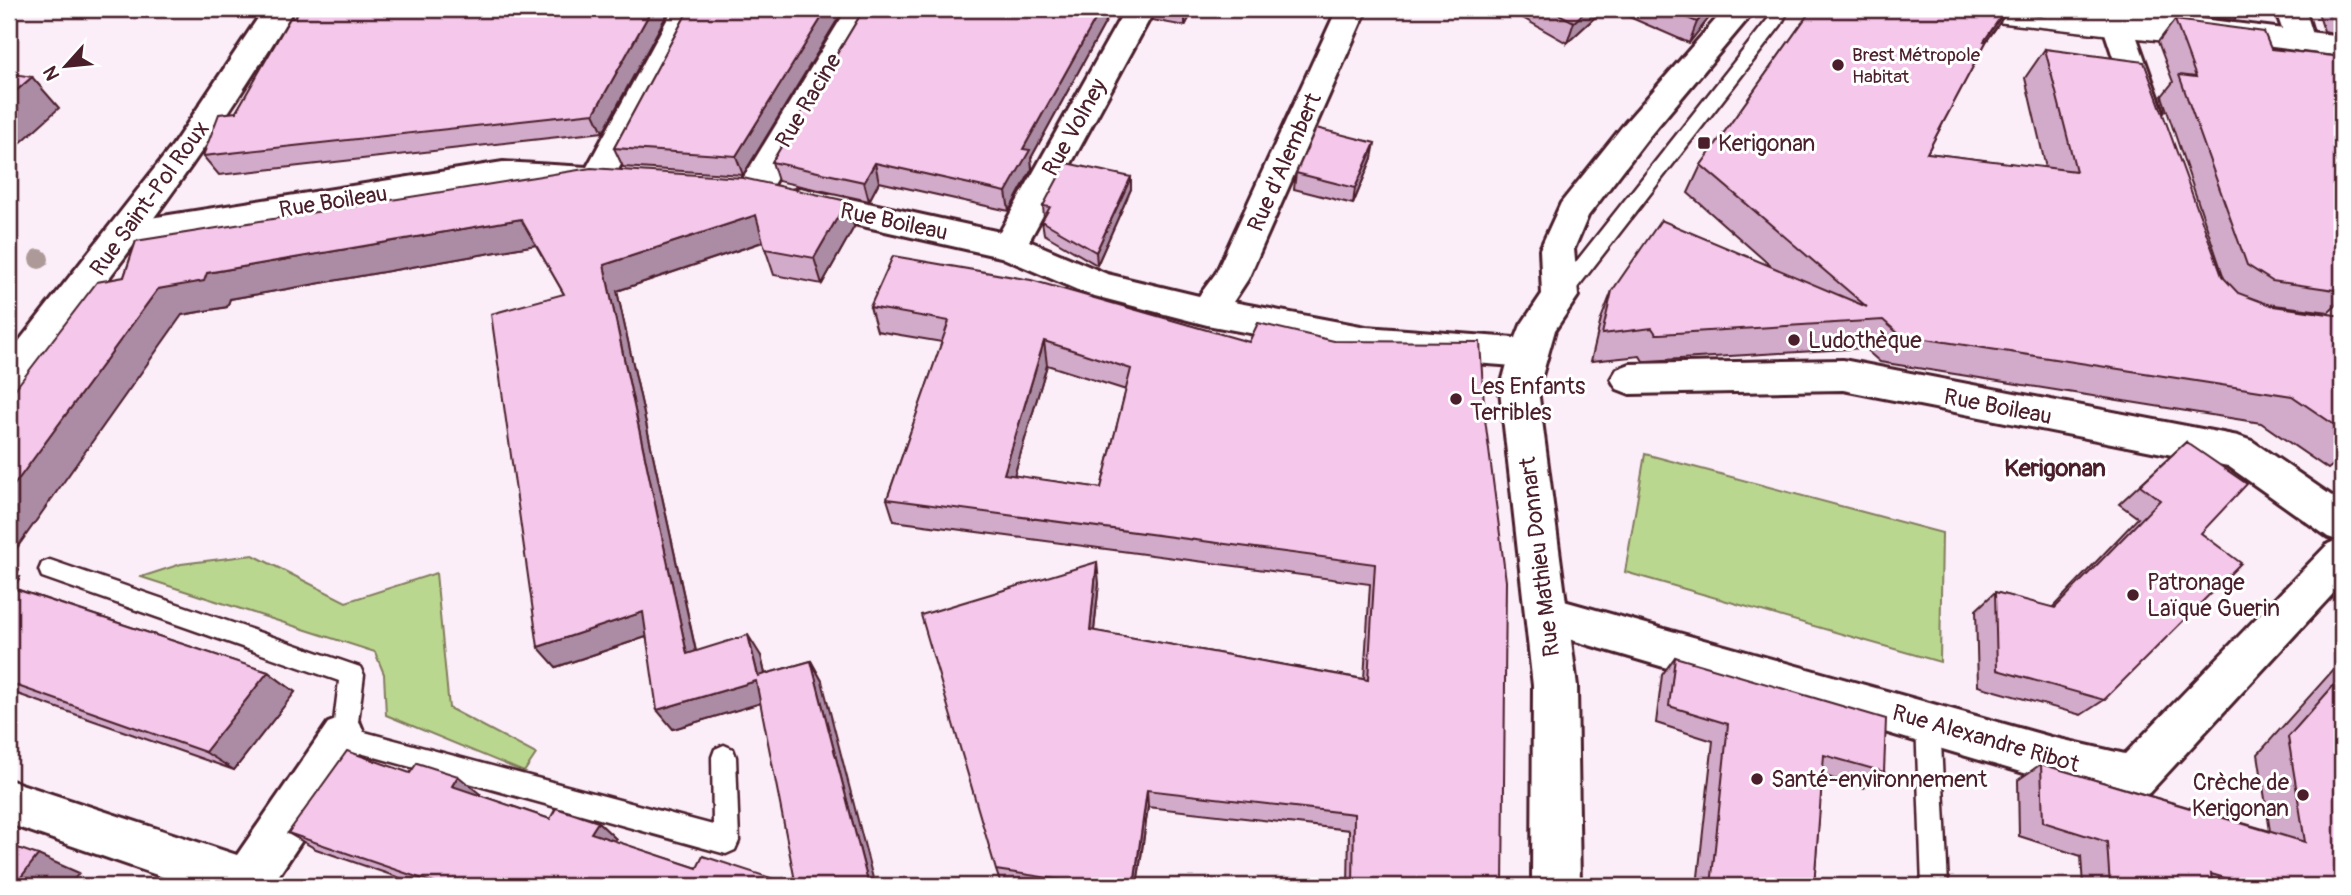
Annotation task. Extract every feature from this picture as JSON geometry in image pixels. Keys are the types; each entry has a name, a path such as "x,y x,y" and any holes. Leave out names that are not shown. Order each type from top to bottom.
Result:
{"street":[{"name":"Rue Saint-Pol Roux","path":"9,380 125,234 216,106 279,9"},
{"path":"597,180 688,9"},
{"name":"Rue Racine","path":"741,189 862,9"},
{"name":"Rue Volney","path":"1009,246 1140,9"},
{"name":"Rue d'Alembert","path":"1207,311 1231,279 1352,9"},
{"path":"1560,296 1557,249 1573,211 1636,131 1741,9"},
{"path":"2047,9 2117,23 2342,46"},
{"path":"2290,9 2300,40"},
{"path":"2117,23 2155,134"},
{"name":"Rue Boileau","path":"125,234 503,173 636,182"},
{"name":"Rue Boileau","path":"741,189 1009,246 1099,285 1207,311 1366,341 1528,353"},
{"name":"Rue Mathieu Donnart","path":"1556,886 1555,686 1519,390 1528,353 1539,325 1560,296"},
{"name":"Rue Boileau","path":"1630,379 1843,375 2238,452 2342,525"},
{"name":"Rue Alexandre Ribot","path":"1546,615 2051,759 2133,778 2342,556"},
{"path":"9,802 249,885 344,738"}],"lane":[{"path":"1560,296 1781,9"},
{"path":"1953,13 2117,23 2342,60"},
{"path":"50,570 352,675 344,738 726,841 724,757"},
{"path":"1928,722 1935,886"}],"green space":[{"path":"1645,454 1942,533 1940,662 1625,572"},
{"path":"253,555 346,602 436,573 449,708 536,754 524,772 386,715 384,674 375,652 141,577 181,564"}],"building":[{"path":"300,9 485,9 484,12 652,9 594,113 203,156 219,114 236,112 290,18 295,18"},
{"path":"689,9 827,9 736,156 614,148"},
{"path":"864,9 1101,9 1023,149 1030,150 1006,192 875,163 864,182 772,162"},
{"path":"1549,9 1588,9 1574,22"},
{"path":"1666,9 1708,9 1697,22"},
{"path":"1812,9 2006,9 1984,41 1986,42 1927,153 2076,171 2045,49 2144,62 2222,276 2238,293 2273,306 2342,316 2342,430 2292,396 1900,335 1883,320 1660,334 1656,334 1652,328 1602,334 1612,291 1661,220 1867,307 1701,165"},
{"path":"2175,20 2264,32 2271,49 2342,57 2342,291 2272,281 2247,265 2179,75 2196,77"},
{"path":"9,73 32,77 9,97"},
{"path":"1316,128 1375,143 1355,188 1296,173"},
{"path":"1066,163 1131,177 1096,252 1042,221 1050,207 1043,206"},
{"path":"591,168 743,178 847,201 814,258 765,249 756,215 604,265 687,654 748,635 758,676 811,661 869,886 796,886 756,681 657,710 643,612 538,647 491,314 564,294 521,219 207,273 204,281 158,289 9,492 9,397 97,282 124,277 136,241"},
{"path":"893,256 1031,280 1249,342 1258,323 1334,341 1480,342 1485,419 1506,581 1503,886 1353,886 1354,814 1147,790 1134,886 1101,886 996,870 921,615 1097,562 1090,630 1368,680 1375,564 887,499 949,321 870,307","holes":["1044,341 1131,369 1101,488 1004,474"]},
{"name":"Patronage Laïque Guerin","path":"2186,442 2247,484 2201,533 2241,563 2104,700 1997,670 1995,592 2055,608 2160,500 2140,485"},
{"path":"9,587 268,672 205,752 9,683"},
{"name":"Santé-environnement","path":"1675,657 1886,719 1884,772 1824,755 1814,886 1711,886 1728,724 1669,706"},
{"path":"2342,676 2342,886 2252,886 2211,874 2213,886 2110,886 2107,842 2043,822 2041,764 2305,842 2288,737"},
{"path":"347,751 410,773 417,763 458,776 452,786 550,819 556,808 598,822 591,833 697,868 703,856 795,886 443,886 288,833"},
{"path":"9,845 38,855 14,886 9,886"}],"place":[{"name":"Brest Métropole Habitat","path":"1838,65"},
{"name":"Kerigonan","path":"1704,143"},
{"name":"Ludothèque","path":"1794,340"},
{"name":"Les Enfants Terribles","path":"1456,399"},
{"name":"Patronage Laïque Guerin","path":"2133,595"},
{"name":"Santé-environnement","path":"1757,779"},
{"name":"Crèche de Kerigonan","path":"2303,795"}],"district":[{"name":"Kerigonan","path":"2055,468"}]}
